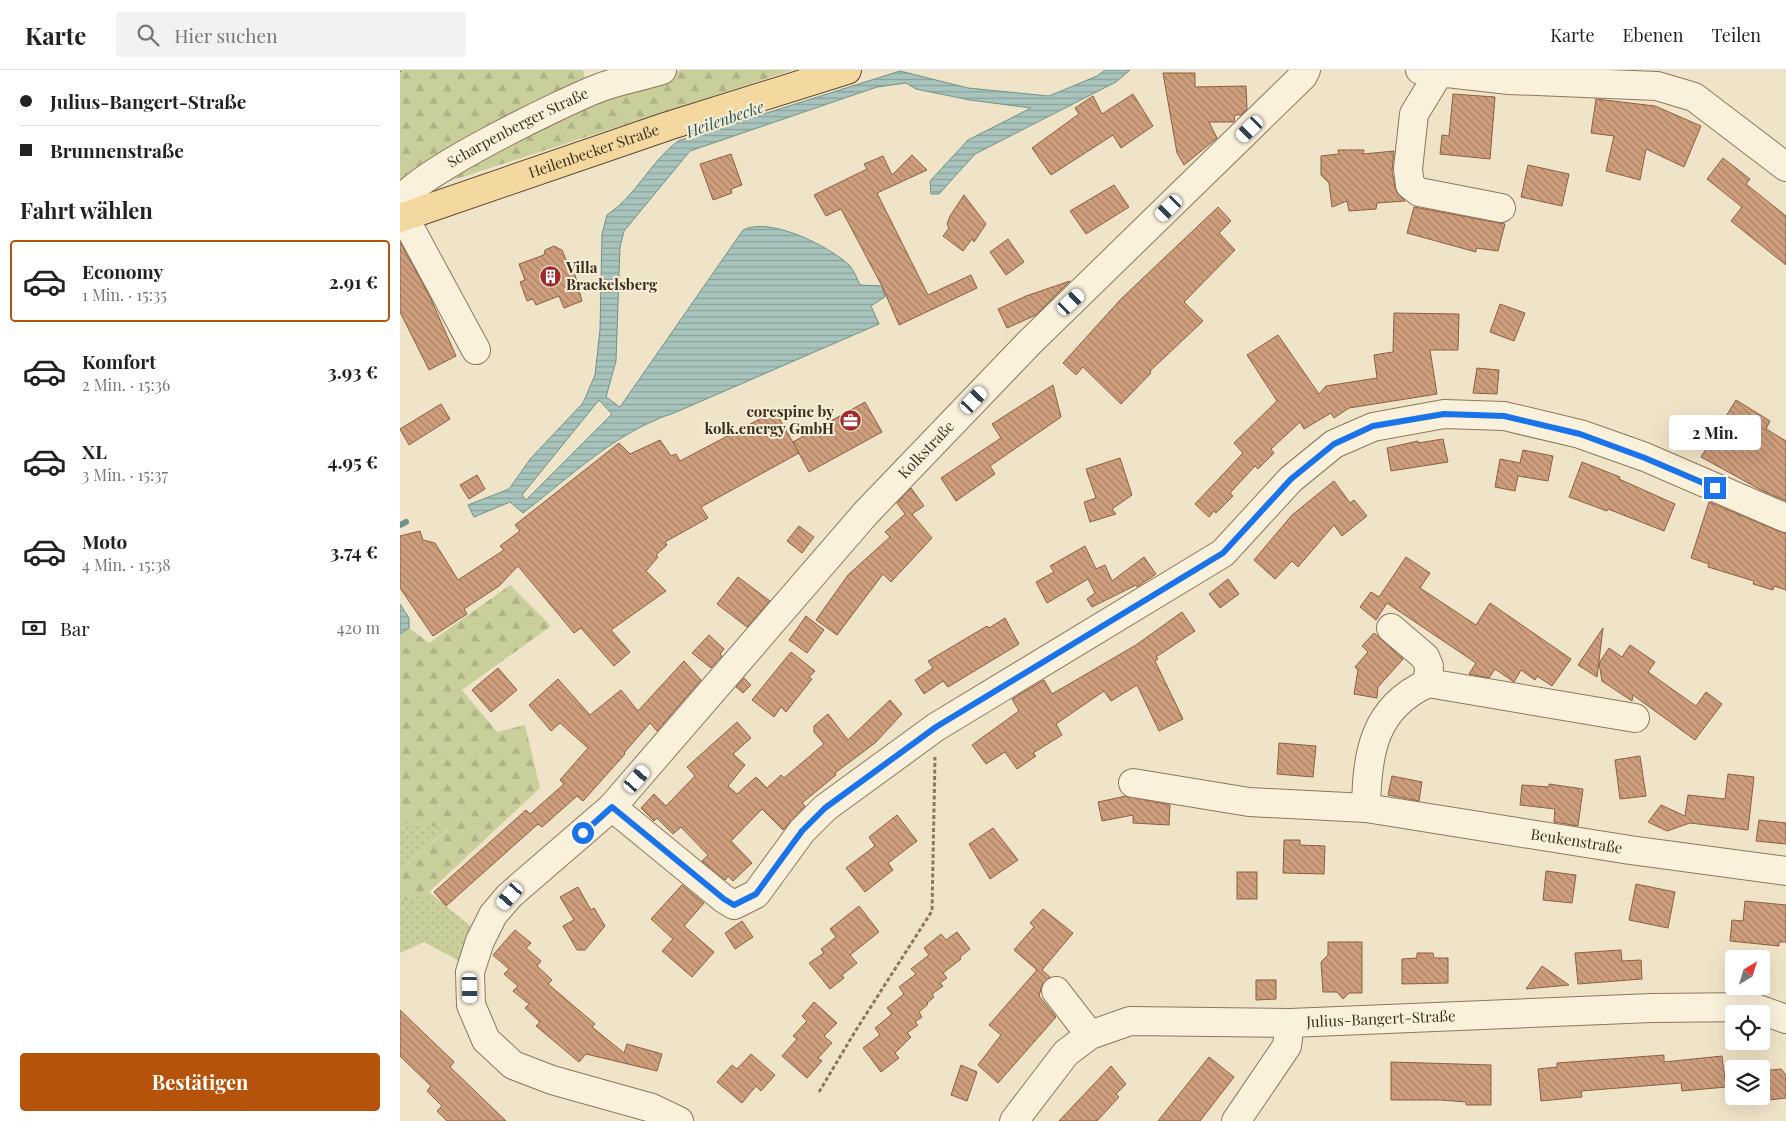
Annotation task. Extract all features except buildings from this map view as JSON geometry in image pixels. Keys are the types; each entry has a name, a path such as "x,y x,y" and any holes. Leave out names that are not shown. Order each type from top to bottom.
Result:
{"main road":[{"name":"Heilenbecker Straße","path":"404,217 668,126 847,70"}],"street":[{"name":"Scharpenberger Straße","path":"404,217 401,200 405,193 447,165 568,100 602,87 662,70"},
{"name":"Kolkstraße","path":"612,807 865,514 1029,343 1156,222 1303,76 1306,70"},
{"path":"1501,208 1419,192 1410,185 1408,169 1414,114 1429,71 1509,80 1622,83 1657,86 1668,80 1694,97 1786,167"},
{"path":"404,217 476,350"},
{"path":"679,1121 652,1108 552,1080 513,1065 486,1040 471,1005 470,972 480,941 493,915 510,896 612,807 734,905 756,894 802,831 825,808 936,727 1223,553 1291,479 1334,444 1373,426 1444,414 1504,416 1580,434 1645,458 1786,518"},
{"path":"1391,628 1425,657 1429,666 1428,683"},
{"path":"1366,808 1369,756 1377,732 1391,711 1410,692 1428,683 1635,718"},
{"name":"Beukenstraße","path":"1134,784 1249,802 1366,808 1630,850 1786,871"},
{"path":"1056,991 1090,1035"},
{"name":"Julius-Bangert-Straße","path":"1014,1121 1066,1053 1090,1035 1130,1021 1290,1022 1652,1008 1752,1007 1786,1019"},
{"path":"1236,1121 1287,1046 1290,1022"}],"path":[{"path":"819,1092 932,911 936,727"}],"green space":[{"path":"400,70 583,70 589,97 682,70 793,70 410,194 400,199"},
{"path":"510,585 551,626 462,690 497,732 525,725 540,788 429,892 400,902 400,871 449,828 400,823 400,634 409,628 429,643"},
{"path":"400,823 449,827 400,871"},
{"path":"429,892 474,929 461,962 424,942 400,953 400,902"}],"water":[{"path":"1105,70 1130,70 1116,82 975,154 939,194 931,194 930,181 968,140 1031,108 970,100 916,89 906,83 877,87 690,151 624,231 620,247 616,361 606,397 620,407 743,230 754,227 783,230 814,242 840,257 849,265 860,285 882,286 885,297 871,306 879,324 633,431 595,456 523,513 510,502 474,517 468,505 509,489 531,458 583,403 595,375 600,330 602,234 607,215 635,189 659,159 678,141 900,71 968,88 1049,96 1097,76","holes":["599,400 612,414 526,500 522,495"]},
{"path":"400,604 409,618 409,628 400,634"}],"waterway":[{"name":"Heilenbecke","path":"400,525 406,522"}],"place":[{"name":"Villa Brackelsberg","path":"550,277"},
{"name":"corespine by kolk.energy GmbH","path":"850,421"}],"route":[{"path":"583,833 612,807 724,899 734,905 742,902 756,894 773,874 802,831 825,808 936,727 1223,553 1291,479 1334,444 1373,426 1444,414 1504,416 1580,434 1645,458 1715,488"}]}
